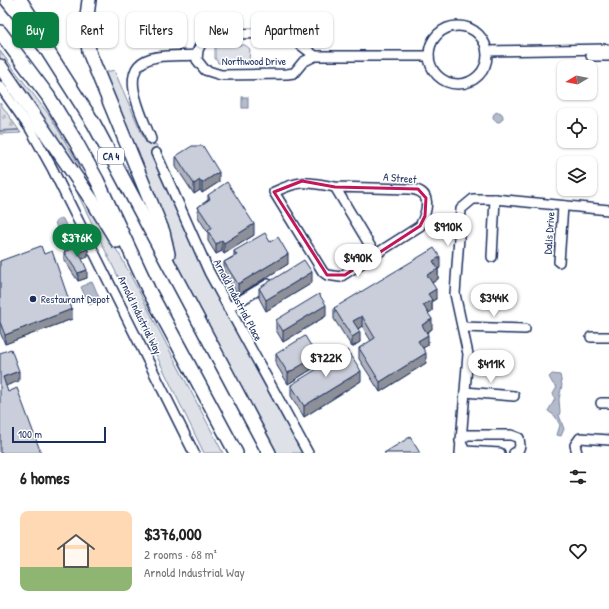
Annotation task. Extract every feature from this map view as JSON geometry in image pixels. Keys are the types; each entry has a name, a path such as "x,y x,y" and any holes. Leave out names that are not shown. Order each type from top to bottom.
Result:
{"highway":[{"name":"CA 4","path":"7,0 17,12"},
{"path":"20,0 28,12"},
{"path":"89,0 86,33 92,62 163,232 171,269"},
{"name":"CA 4","path":"0,32 38,82 76,142 97,180 148,289 236,453"},
{"path":"0,40 38,82"},
{"name":"CA 4","path":"46,48 94,124 269,453"},
{"path":"0,66 108,225 134,269 148,289"}],"street":[{"path":"458,25 465,26 477,33 485,44 487,53 486,65 475,79 467,83 458,84 445,81 435,73 429,56 429,48 437,34 447,28 458,25"},
{"path":"152,139 132,84 136,68 147,60 157,57 197,55 204,38 224,34 285,33 315,56 429,56"},
{"path":"487,53 609,49"},
{"path":"487,53 609,56"},
{"name":"Northwood Drive","path":"197,55 197,60 205,70 221,75 294,73 303,62 315,56"},
{"name":"Arnold Industrial Way","path":"0,86 31,130 52,168 194,453"},
{"name":"Arnold Industrial Place","path":"156,153 196,246 228,308 308,453"},
{"name":"A Street","path":"302,181 335,188 418,189 423,193 427,204 425,216 420,226 375,254 345,275 340,277 327,275 310,259 274,192 290,184 302,181"},
{"path":"335,188 375,254"},
{"name":"Dalis Drive","path":"460,453 468,354 455,294 461,209 473,199 495,199 609,210"},
{"path":"492,257 495,199"},
{"name":"Dalis Drive","path":"559,262 563,206"},
{"path":"228,308 274,281"},
{"path":"463,327 524,329"},
{"path":"591,337 609,337"},
{"path":"465,392 514,396"},
{"path":"500,453 465,451 460,441 467,435 511,436 519,438 520,446 518,451 514,453"},
{"path":"576,453 575,445 580,438 609,440"}],"highlighted area":[{"path":"302,181 335,187 418,189 426,198 425,216 420,226 345,275 327,275 274,192"}],"green space":[{"path":"243,45 245,45 250,49 249,60 246,63 218,63 215,58 215,48 243,48"},
{"path":"0,51 50,116 80,167 75,169 0,72"},
{"path":"114,70 146,143 157,145 156,153 182,214 308,453 267,453 171,269 97,75"},
{"path":"0,103 21,133 0,134"},
{"path":"67,172 121,257 223,453 204,453"}],"water":[{"path":"242,97 248,97 248,108 242,108"},
{"path":"496,112 500,112 502,113 502,121 496,122 493,119 493,115"},
{"path":"61,218 63,219 77,248 65,252 55,222"},
{"path":"91,282 93,283 100,300 89,305 81,287"},
{"path":"552,374 560,375 562,385 559,399 559,415 564,429 561,436 557,435 560,425 555,416 548,411 555,399 553,394 557,387 553,384 549,377"}],"building":[{"path":"192,146 203,146 219,172 202,183 200,180 194,184 176,156"},
{"path":"227,182 254,224 224,243 222,240 216,244 208,231 212,228 198,207 210,199 208,195"},
{"path":"265,233 270,242 278,237 288,254 238,284 224,262 237,255 234,251"},
{"path":"85,243 88,249 79,252 87,270 78,273 64,252"},
{"name":"Restaurant Depot","path":"41,246 44,254 52,251 72,309 5,335 0,322 0,261"},
{"path":"434,248 440,257 433,261 438,269 427,275 436,289 428,294 432,300 423,305 432,319 422,325 428,335 418,341 426,353 380,382 359,348 375,338 362,316 353,321 360,332 352,337 334,308"},
{"path":"304,260 312,272 266,300 259,288"},
{"path":"319,294 326,305 283,331 276,320"},
{"path":"305,336 317,356 288,373 276,354"},
{"path":"11,349 19,371 3,377 8,392 17,388 41,453 0,453 0,353"},
{"path":"348,350 361,371 304,406 291,385"},
{"path":"410,437 420,453 384,453"}],"waterway":[{"path":"0,131 18,130"}],"place":[{"name":"Restaurant Depot","path":"33,299"}]}
